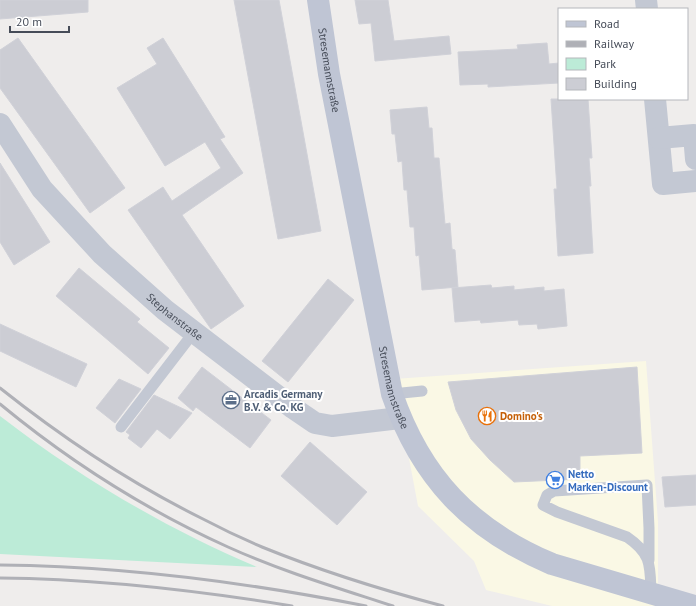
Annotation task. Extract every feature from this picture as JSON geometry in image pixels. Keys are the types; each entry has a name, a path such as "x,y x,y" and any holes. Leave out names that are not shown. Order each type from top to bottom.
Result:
{"street":[{"name":"Stresemannstraße","path":"318,0 329,74 392,394 400,418 416,449 431,473 461,508 482,525 525,552 552,564 694,606"},
{"path":"655,100 663,184 696,181"},
{"name":"Stephanstraße","path":"0,124 42,189 72,224 102,254 166,310 273,393 315,423 332,426 400,418"},
{"path":"659,138 694,135 696,159"}],"lane":[{"path":"122,427 194,332"},
{"path":"392,394 422,391"},
{"path":"648,560 635,543 627,537 557,512 543,505 547,495 554,491 647,485 649,528 648,560 650,569 651,594"}],"shaded area":[{"path":"646,361 658,522 658,606 552,606 486,590 474,561 418,506 394,379"}],"green space":[{"path":"0,416 61,460 124,500 189,536 257,567 0,554"}],"building":[{"path":"0,0 88,0 88,12 0,19"},
{"path":"234,0 279,0 321,231 278,239"},
{"path":"355,0 388,0 394,41 449,36 451,54 375,61 371,23 359,24"},
{"path":"18,38 125,188 90,213 0,88 0,50"},
{"path":"163,38 225,137 220,139 243,173 182,215 244,306 211,329 128,210 163,187 172,201 221,168 205,142 165,166 117,88 157,64 147,48"},
{"path":"547,43 549,64 558,63 558,83 488,87 488,84 460,85 458,52 518,49 517,45"},
{"path":"551,99 588,100 592,158 589,158 591,186 589,186 593,253 558,256 554,189 557,189"},
{"path":"427,107 429,128 432,128 434,158 439,158 445,224 450,223 452,249 455,250 458,287 422,290 419,255 416,256 414,227 410,227 407,190 404,190 402,161 398,162 395,134 392,134 390,110"},
{"path":"0,163 50,242 14,265 0,242"},
{"path":"79,268 140,319 137,322 169,348 148,374 56,296"},
{"path":"328,279 354,300 288,382 262,361"},
{"path":"491,285 492,288 514,286 514,290 544,287 544,291 564,289 567,326 538,329 537,324 519,325 518,320 481,323 480,320 455,322 452,288"},
{"path":"0,324 87,364 76,387 0,351"},
{"path":"202,367 271,420 250,448 196,407 193,411 178,398"},
{"path":"637,367 642,453 580,456 580,479 514,482 490,460 471,439 456,410 448,382"},
{"path":"119,379 141,389 115,423 96,408"},
{"path":"154,395 192,413 170,439 157,429 141,448 128,438 130,435 126,432"},
{"path":"310,442 367,492 337,525 281,476"},
{"path":"696,475 696,505 665,507 662,477"}],"railway":[{"path":"0,388 24,407 99,460 151,491 226,531 284,556 329,572 374,587 443,606"},
{"path":"0,404 81,465 138,501 197,533 268,564 393,606"},
{"path":"0,565 92,568 184,577 321,597 366,606"},
{"path":"0,578 146,586 292,606"}],"place":[{"name":"Arcadis Germany B.V. & Co. KG","path":"231,400"},
{"name":"Domino's","path":"487,416"},
{"name":"Netto Marken-Discount","path":"555,480"}]}
